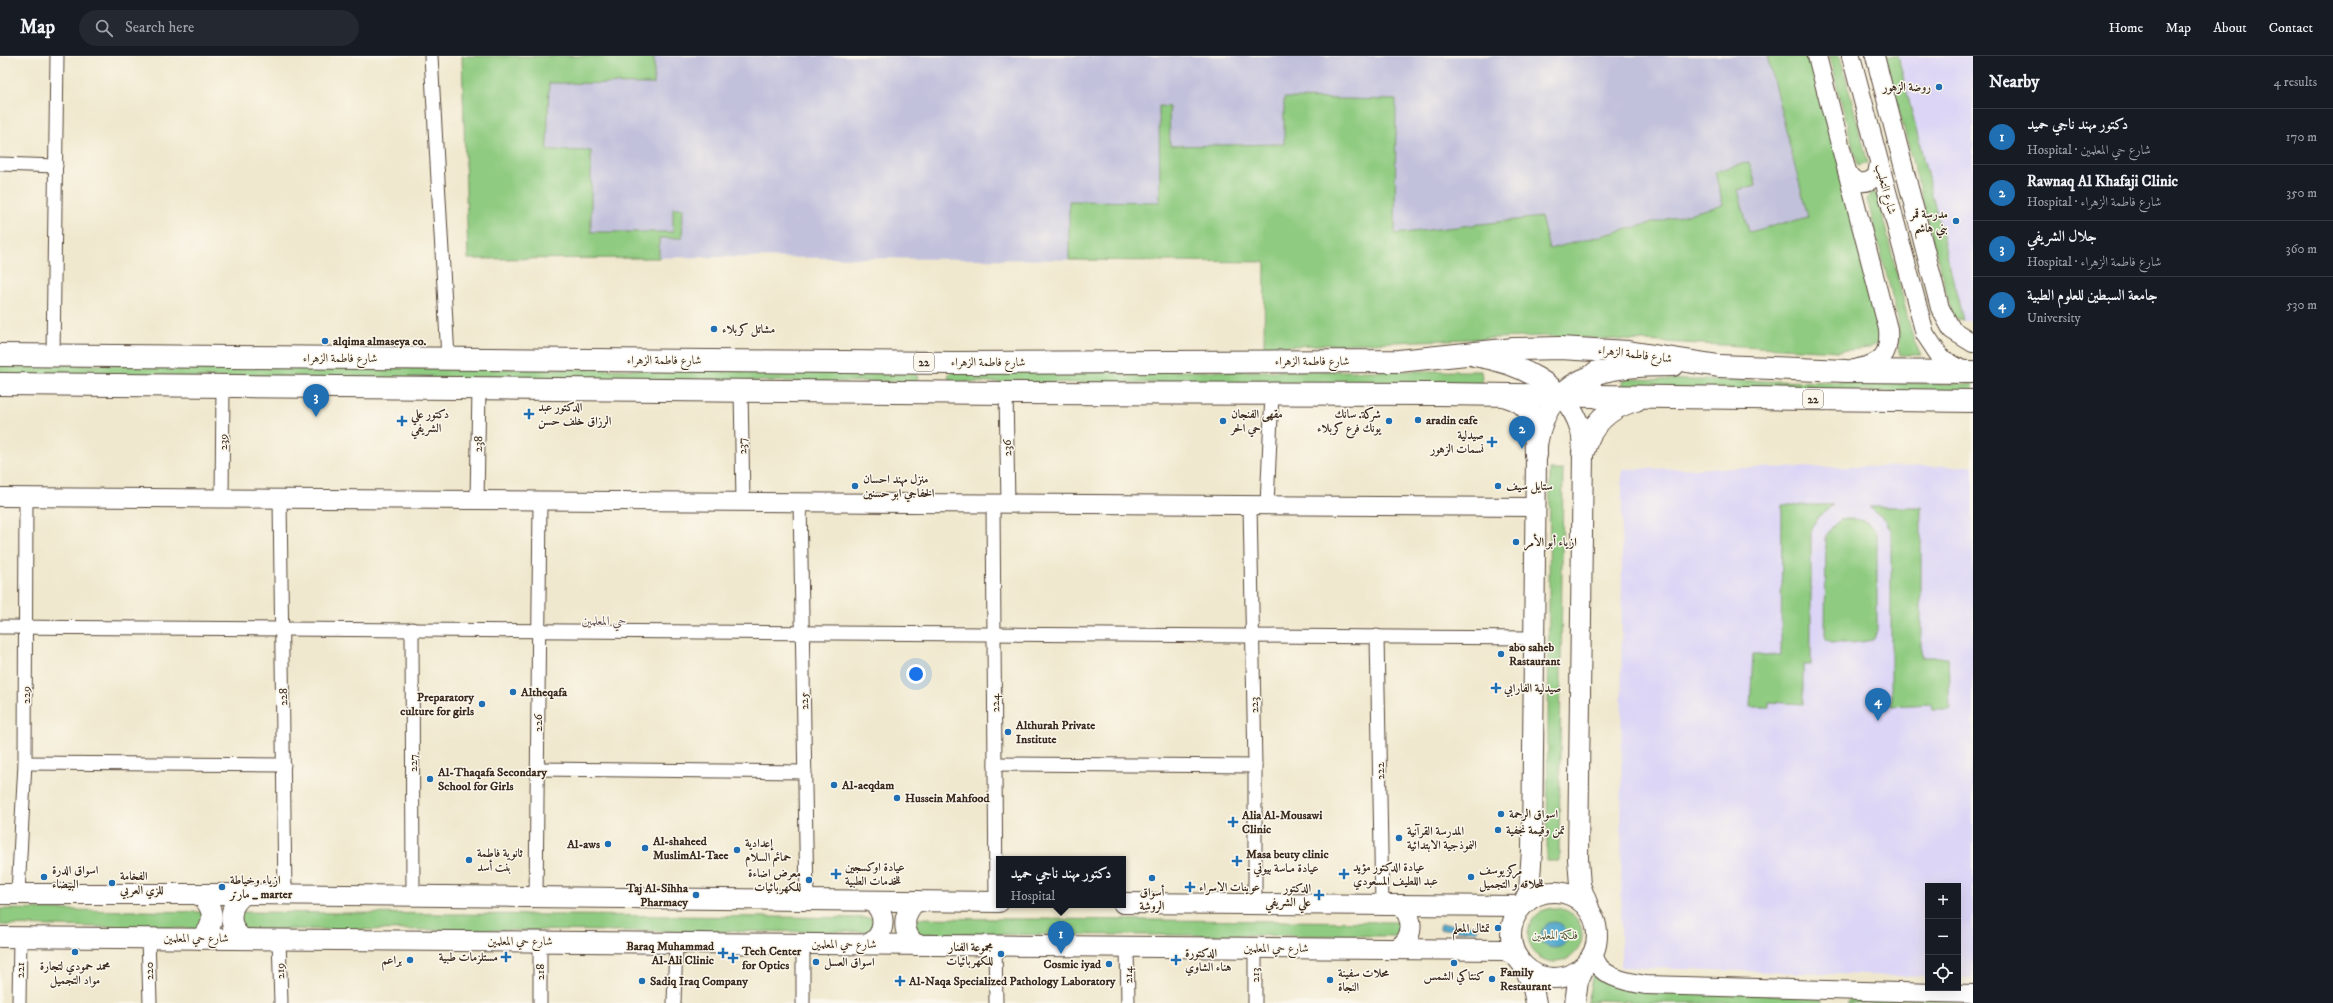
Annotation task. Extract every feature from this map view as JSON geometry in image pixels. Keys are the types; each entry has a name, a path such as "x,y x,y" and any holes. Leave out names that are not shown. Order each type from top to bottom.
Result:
{"highway":[{"name":"شارع فاطمة الزهراء","path":"0,355 915,362 1399,361 1514,349 1580,348 1640,353 1718,366 1846,371 1970,372"},
{"path":"912,391 919,383 921,377 915,362"},
{"path":"952,392 947,377 953,362"},
{"path":"1597,372 1590,378 1589,383 1591,391 1598,397"},
{"name":"22","path":"0,384 1006,393 1272,393 1973,401"},
{"path":"1495,395 1514,399 1529,409 1534,425 1536,455"},
{"path":"1583,452 1592,429 1605,415 1628,402 1654,398"}],"main road":[{"path":"1455,356 1471,356 1504,363 1531,374 1561,396 1574,412 1579,425 1583,452 1578,855 1580,885 1594,917 1598,933 1589,959 1579,978 1575,1003"},
{"path":"1536,1003 1532,984 1520,961 1511,936 1514,920 1529,891 1532,850 1536,638 1536,455 1538,435 1545,417 1561,396 1579,380 1597,372 1643,366 1718,366"},
{"path":"1545,417 1552,411 1562,410 1571,413 1579,425"},
{"path":"1126,903 1522,906 1538,894 1559,892 1573,895 1589,908"},
{"path":"9,893 996,902"},
{"path":"242,938 233,926 231,915 237,900 245,894"},
{"path":"198,895 207,902 212,919 209,930 201,939"},
{"path":"869,944 878,937 883,926 882,915 872,901"},
{"path":"916,945 906,933 905,922 910,908 917,901"},
{"path":"1391,905 1408,914 1411,931 1406,942 1398,949"},
{"name":"شارع حي المعلمين","path":"0,937 1505,950 1520,961"},
{"path":"1520,961 1540,976 1554,978 1568,976 1589,959"}],"street":[{"path":"53,355 57,56"},
{"path":"431,56 448,358"},
{"path":"1817,56 1887,322 1888,343 1881,360 1872,365 1846,371"},
{"name":"شارع التعليب","path":"1851,56 1921,322 1927,339 1937,354 1951,365 1970,372"},
{"path":"1875,56 1940,308 1952,330 1973,343"},
{"path":"1848,173 1857,182 1866,182 1877,175 1879,163"},
{"path":"0,164 56,166"},
{"path":"1856,205 1860,193 1871,187 1880,188 1889,197"},
{"name":"239","path":"222,498 223,386"},
{"name":"238","path":"477,500 478,388"},
{"name":"237","path":"741,390 743,502"},
{"name":"236","path":"1000,504 1006,393"},
{"name":"223","path":"1255,904 1253,636 1259,505 1272,393"},
{"path":"0,497 1536,507"},
{"name":"229","path":"9,893 25,762 26,497"},
{"name":"228","path":"280,499 285,895"},
{"name":"226","path":"536,898 540,500"},
{"name":"225","path":"800,502 807,900"},
{"name":"224","path":"996,856 994,634 1000,504"},
{"path":"0,627 1536,638"},
{"name":"227","path":"412,630 414,897"},
{"name":"222","path":"1377,636 1391,905"},
{"path":"25,762 284,765"},
{"path":"995,764 1255,766"},
{"path":"537,769 805,772"},
{"name":"221","path":"19,1003 20,937"},
{"name":"220","path":"148,938 150,1003"},
{"name":"219","path":"279,939 281,1003"},
{"name":"218","path":"540,942 540,1003"},
{"path":"674,1003 676,943"},
{"path":"803,944 803,1003"},
{"path":"995,946 996,1003"},
{"name":"214","path":"1127,947 1128,1003"},
{"name":"213","path":"1255,948 1255,1003"},
{"path":"1589,959 1596,961 1604,970 1618,979 1634,984 1846,997 1973,994"}],"shaded area":[{"path":"462,56 1767,56 1815,242 1716,265 721,257 468,259"},
{"name":"مدرسة قمر بني هاشم","path":"1898,56 1973,56 1973,320 1963,320"},
{"path":"1973,466 1973,979 1961,978 1961,883 1925,883 1925,977 1621,967 1622,469"}],"green space":[{"path":"462,56 654,56 654,84 549,83 547,150 591,151 591,232 673,232 673,208 683,208 682,238 659,238 659,258 468,259"},
{"path":"1767,56 1813,56 1880,313 1880,342 1869,348 1838,351 1547,336 1264,347 1265,262 1069,260 1069,201 1160,202 1159,106 1169,107 1170,146 1284,144 1284,98 1396,100 1395,234 1541,217 1549,249 1723,205 1715,172 1749,162 1756,185 1738,190 1749,232 1808,217"},
{"path":"1829,56 1840,56 1868,163 1858,166"},
{"path":"1885,56 1898,56 1963,320 1953,318"},
{"path":"1871,192 1877,194 1914,341 1921,355 1900,355 1898,319 1867,199"},
{"path":"0,364 914,372 918,377 916,382 0,377"},
{"path":"954,371 1481,371 1483,385 950,382 948,375"},
{"path":"1623,379 1973,384 1973,393 1623,389"},
{"path":"1550,470 1563,470 1559,861 1547,861"},
{"path":"1782,505 1833,505 1818,517 1811,528 1811,665 1803,665 1803,704 1769,702 1769,707 1750,707 1753,655 1781,655"},
{"path":"1869,507 1921,507 1921,657 1948,657 1950,709 1932,709 1931,704 1891,706 1891,530 1884,519"},
{"path":"1841,519 1862,520 1870,525 1877,534 1877,630 1874,639 1864,642 1836,643 1827,640 1825,636 1826,537 1832,527"},
{"name":"فلكة المعلمين","path":"1550,908 1560,908 1570,912 1578,920 1582,930 1582,940 1578,950 1570,958 1560,962 1550,962 1540,958 1532,950 1528,940 1528,930 1532,920 1540,912"},
{"path":"0,909 205,912 205,929 0,925"},
{"path":"238,912 876,918 876,932 238,929"},
{"path":"910,918 1398,922 1399,936 910,934"},
{"path":"1593,973 1603,980 1822,999 1823,1003 1667,1003 1598,1000 1587,1003"},
{"path":"1850,998 1973,1000 1973,1003 1847,1003"}],"water":[{"path":"1554,922 1563,926 1567,935 1563,944 1554,948 1545,944 1541,935 1545,926"},
{"path":"1440,924 1477,925 1477,931 1440,930"}],"place":[{"name":"روضة الزهور","path":"1939,87"},
{"name":"مدرسة قمر بني هاشم","path":"1956,221"},
{"name":"مشاتل كربلاء","path":"714,329"},
{"name":"alqima almaseya co.","path":"325,341"},
{"name":"الدكتور عبد الرزاق خلف حسن","path":"529,414"},
{"name":"جلال الشريفي","path":"316,417"},
{"name":"aradin cafe","path":"1418,420"},
{"name":"دكتور علي الشريفي","path":"402,421"},
{"name":"مقهى الفنجان حي الحر","path":"1223,421"},
{"name":"شركة. سانك يونك فرع كربلاء","path":"1389,421"},
{"name":"صيدلية نسمات الزهور","path":"1492,442"},
{"name":"Rawnaq Al Khafaji Clinic","path":"1522,449"},
{"name":"منزل مهند احسان الخفاجي ابو حسنين","path":"855,486"},
{"name":"ستايل سيف","path":"1498,486"},
{"name":"ازياء أبو الأمر","path":"1516,542"},
{"name":"abo saheb Rastaurant","path":"1501,654"},
{"name":"صيدلية الفارابي","path":"1496,688"},
{"name":"Altheqafa","path":"513,692"},
{"name":"Preparatory culture for girls","path":"482,704"},
{"name":"جامعة السبطين للعلوم الطبية","path":"1878,721"},
{"name":"Althurah Private Institute","path":"1008,732"},
{"name":"Al-Thaqafa Secondary School for Girls","path":"430,779"},
{"name":"Al-aeqdam","path":"834,785"},
{"name":"Hussein Mahfood","path":"897,798"},
{"name":"اسواق الرحمة","path":"1501,814"},
{"name":"Alia Al-Mousawi Clinic","path":"1233,822"},
{"name":"تمن وقيمة نجفية","path":"1498,830"},
{"name":"المدرسة القرآنية النموذجية الابتدائية","path":"1399,838"},
{"name":"Al-aws","path":"608,844"},
{"name":"Al-shaheed MuslimAl-Taee","path":"645,848"},
{"name":"إعدادية حمائم السلام","path":"737,850"},
{"name":"ثانوية فاطمة بنت أسد","path":"469,860"},
{"name":"Masa beuty clinic - عيادة مـاسة بيوتي","path":"1237,861"},
{"name":"عيادة اوكسجين للخدمات الطبية","path":"836,874"},
{"name":"عيادة الدكتور مؤيد عبد اللطيف المسعودي","path":"1344,874"},
{"name":"اسواق الدرة البيضاء","path":"44,877"},
{"name":"مركز يوسف للحلاقه و التجميل","path":"1471,877"},
{"name":"أسواق الروشة","path":"1152,878"},
{"name":"معرض اضاءة للكهربائيات","path":"809,880"},
{"name":"الفخامة للزي العربي","path":"112,883"},
{"name":"ازياء وخياطة مارتر _ marter","path":"222,887"},
{"name":"عوينات الاسراء","path":"1190,887"},
{"name":"Taj Al-Sihha Pharmacy","path":"696,895"},
{"name":"الدكتور علي الشريفي","path":"1319,895"},
{"name":"تمثال المعلم","path":"1498,928"},
{"name":"محمد حمودي لتجارة مواد التجميل","path":"75,952"},
{"name":"Baraq Muhammad Al-Ali Clinic","path":"723,953"},
{"name":"مجموعة الفنار للكهربائيات","path":"1001,954"},
{"name":"دكتور مهند ناجي حميد","path":"1061,954"},
{"name":"مستلزمات طبية","path":"506,957"},
{"name":"Tech Center for Optics","path":"733,958"},
{"name":"براعم","path":"410,960"},
{"name":"الدكتورة هناء الشاوي","path":"1176,960"},
{"name":"اسواق العسل","path":"816,962"},
{"name":"كنتاكي الشمس","path":"1454,963"},
{"name":"Cosmic iyad","path":"1109,964"},
{"name":"Family Restaurant","path":"1492,979"},
{"name":"محلات سفينة النجاة","path":"1330,980"},
{"name":"Sadiq Iraq Company","path":"642,981"},
{"name":"Al-Naqa Specialized Pathology Laboratory","path":"900,981"}],"district":[{"name":"حي المعلمين","path":"604,620"}]}
